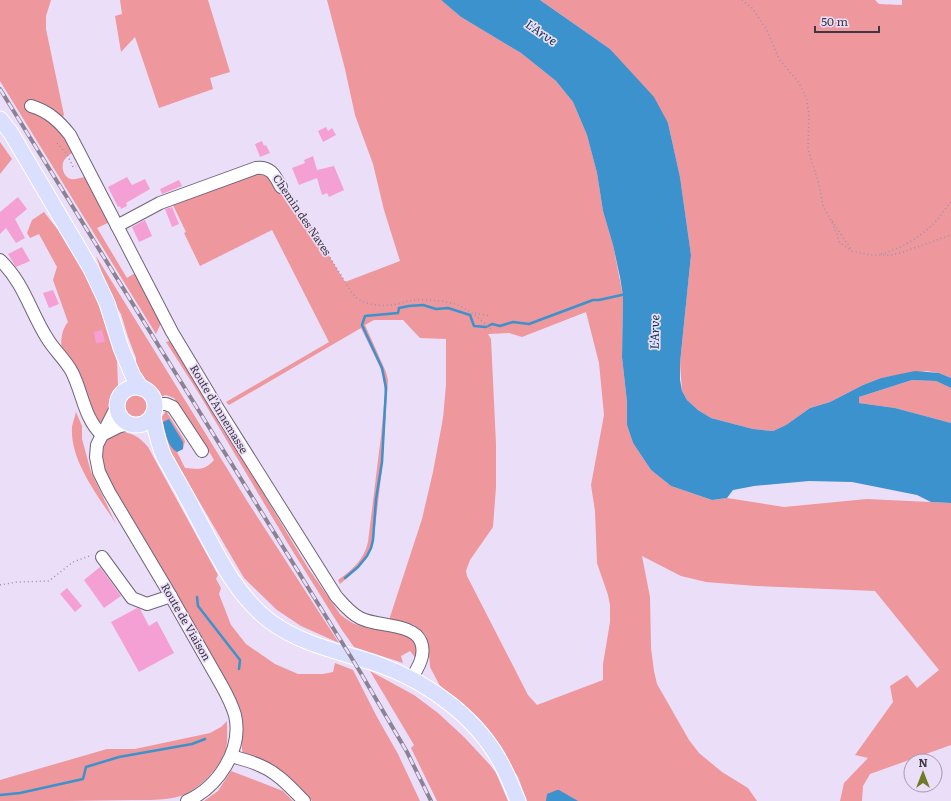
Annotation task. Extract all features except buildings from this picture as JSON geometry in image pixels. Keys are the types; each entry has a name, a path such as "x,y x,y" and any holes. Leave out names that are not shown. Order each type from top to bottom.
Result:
{"main road":[{"path":"0,119 11,133 91,269 107,303 121,348 133,376 141,388"},
{"path":"121,348 124,378 118,411 125,421 134,424 146,433 157,449 162,452"},
{"path":"120,399 131,388 141,388 152,395 162,452 237,588 263,616 283,630 301,639 325,649 380,665 411,679 441,697 478,731 495,752 518,801"},
{"path":"134,424 146,421 154,409"}],"street":[{"name":"Route d'Annemasse","path":"31,106 44,111 56,119 67,131 117,226 168,334 221,413 336,596 354,615 361,619 404,628 413,632 420,639 423,648 422,656 411,679"},
{"name":"Chemin des Naves","path":"117,226 160,203 256,168 266,168 271,171 281,187"},
{"path":"0,260 15,276 46,337 68,365 91,422 102,434 120,426 134,424"},
{"name":"Route de Viaison","path":"120,399 114,415 102,434 96,451 96,464 109,492 171,596 222,686 235,716 235,744 225,767 216,779 201,793 187,801"},
{"path":"154,409 169,405 175,409 202,451"},
{"path":"97,556 132,598 147,604 171,596"},
{"path":"231,756 261,766 272,772 282,779 304,801"}],"path":[{"path":"742,0 752,8 767,30 779,59 799,83 806,97 809,114 808,149 818,181 823,206 852,251"},
{"name":"Chemin des Naves","path":"281,187 310,224 354,296 365,303 375,305 395,305 414,300 429,300 456,304 473,313 491,328"},
{"path":"880,255 894,250 921,234 932,225 951,202"},
{"path":"828,214 840,243 852,251 891,255 951,235"},
{"name":"Chemin des Naves","path":"473,313 490,316"},
{"path":"0,585 17,582 49,581 73,562 97,556"}],"shaded area":[{"path":"0,0 51,0 46,16 46,29 64,115 59,121 78,150 70,154 65,159 63,162 63,170 66,176 71,179 87,177 114,220 97,228 127,278 140,270 161,323 156,334 0,81"},
{"path":"120,0 208,0 230,72 210,78 213,89 159,108 135,37 121,52 115,16 122,14"},
{"path":"327,0 441,0 461,17 521,53 556,81 573,102 587,135 597,173 603,211 613,245 623,296 622,357 627,402 627,425 633,443 651,470 671,486 712,500 727,498 784,507 867,499 951,503 951,745 929,753 903,753 903,762 870,774 863,786 862,801 840,801 844,783 868,758 855,755 893,702 890,686 907,675 917,688 939,670 875,591 756,586 706,582 681,576 642,556 650,597 651,648 657,684 689,740 699,753 722,772 748,788 757,801 527,801 518,777 491,735 473,714 440,686 430,667 428,642 425,634 414,625 389,620 422,519 433,472 443,418 446,385 446,339 420,338 403,320 374,320 365,325 386,372 388,380 382,469 373,545 364,562 340,584 338,580 357,564 364,554 368,542 385,394 383,376 380,367 361,328 229,405 226,402 329,342 272,230 200,266 170,199 261,167 282,189 307,220 345,282 400,261 384,210 373,164 355,115","holes":["586,312 599,363 604,415 591,485 595,511 597,563 610,605 610,622 603,664 603,680 537,705 528,695 467,576 466,571 470,560 493,527 496,487 496,444 491,339 488,334 509,333 522,337"]},
{"path":"540,0 875,0 879,4 902,5 902,0 951,0 951,378 939,373 926,371 881,378 863,385 830,402 810,408 786,425 773,431 753,429 711,418 698,410 687,400 682,391 680,363 691,255 680,177 668,123 610,49"},
{"path":"0,142 12,159 0,174"},
{"path":"44,212 58,230 86,276 96,297 117,361 118,386 112,398 108,412 102,422 99,422 96,419 62,350 62,335 68,322 53,280 57,267 39,234 30,238 27,233 32,220"},
{"path":"96,256 249,504 339,643 301,626 277,610 244,578 172,455 162,430 161,418 166,411 185,441 183,449 177,452 185,468 204,468 214,460 200,436 174,398 166,395 160,397 152,386 144,382 136,369 136,358 121,314 109,294"},
{"path":"172,340 221,427 239,453 308,568 340,614 349,621 360,626 398,632 412,638 416,643 418,650 416,659 410,651 401,656 403,663 354,647 287,542 198,392 166,342"},
{"path":"912,380 936,381 951,388 951,423 895,408 859,403 859,397"},
{"path":"137,393 146,397 150,406 146,415 137,419 128,415 124,406 128,397"},
{"path":"76,412 82,426 82,439 91,472 116,524 86,478 80,465 73,440 72,427"},
{"path":"121,432 136,436 148,447 218,575 216,579 221,588 219,594 231,625 246,644 275,664 298,674 323,674 333,672 335,663 353,670 398,754 420,801 312,801 290,778 271,764 243,754 241,732 101,470 100,447 110,437"},
{"path":"370,671 414,695 438,713 464,737 496,773 508,801 437,801 411,748 414,745"},
{"path":"227,721 227,746 220,762 205,781 186,794 166,799 152,800 0,801 0,780 107,749 135,749 210,733 221,727"},
{"path":"231,771 283,791 293,801 204,801 218,791"}],"water":[{"name":"L'Arve","path":"441,0 540,0 610,49 654,97 668,123 680,177 691,255 680,363 680,380 682,391 687,400 698,410 711,418 753,429 773,431 786,425 810,408 830,402 863,385 881,378 915,371 939,373 951,378 951,388 936,381 912,380 859,397 859,403 895,408 951,423 951,503 931,502 917,495 852,482 809,481 754,486 733,490 727,498 712,500 671,486 651,470 633,443 627,425 627,402 622,357 623,296 620,277 613,245 603,211 597,173 587,135 573,102 556,81 521,53 461,17"},
{"path":"169,419 183,442 183,449 177,452 169,443 163,422"},
{"path":"557,790 578,801 546,801 547,794"}],"waterway":[{"path":"345,578 358,567 367,556 371,548 376,499 382,462 386,388 382,368 362,325 365,316 398,313 399,308 423,305 436,309 448,308 470,315 474,326 486,327 492,324 500,326 513,322 529,324 593,300 626,294"},
{"path":"197,597 198,606 240,660 239,669"},
{"path":"0,795 20,793 83,779 86,767 119,757 192,744 205,739"}],"railway":[{"path":"0,89 359,670 407,752 431,801"}]}
